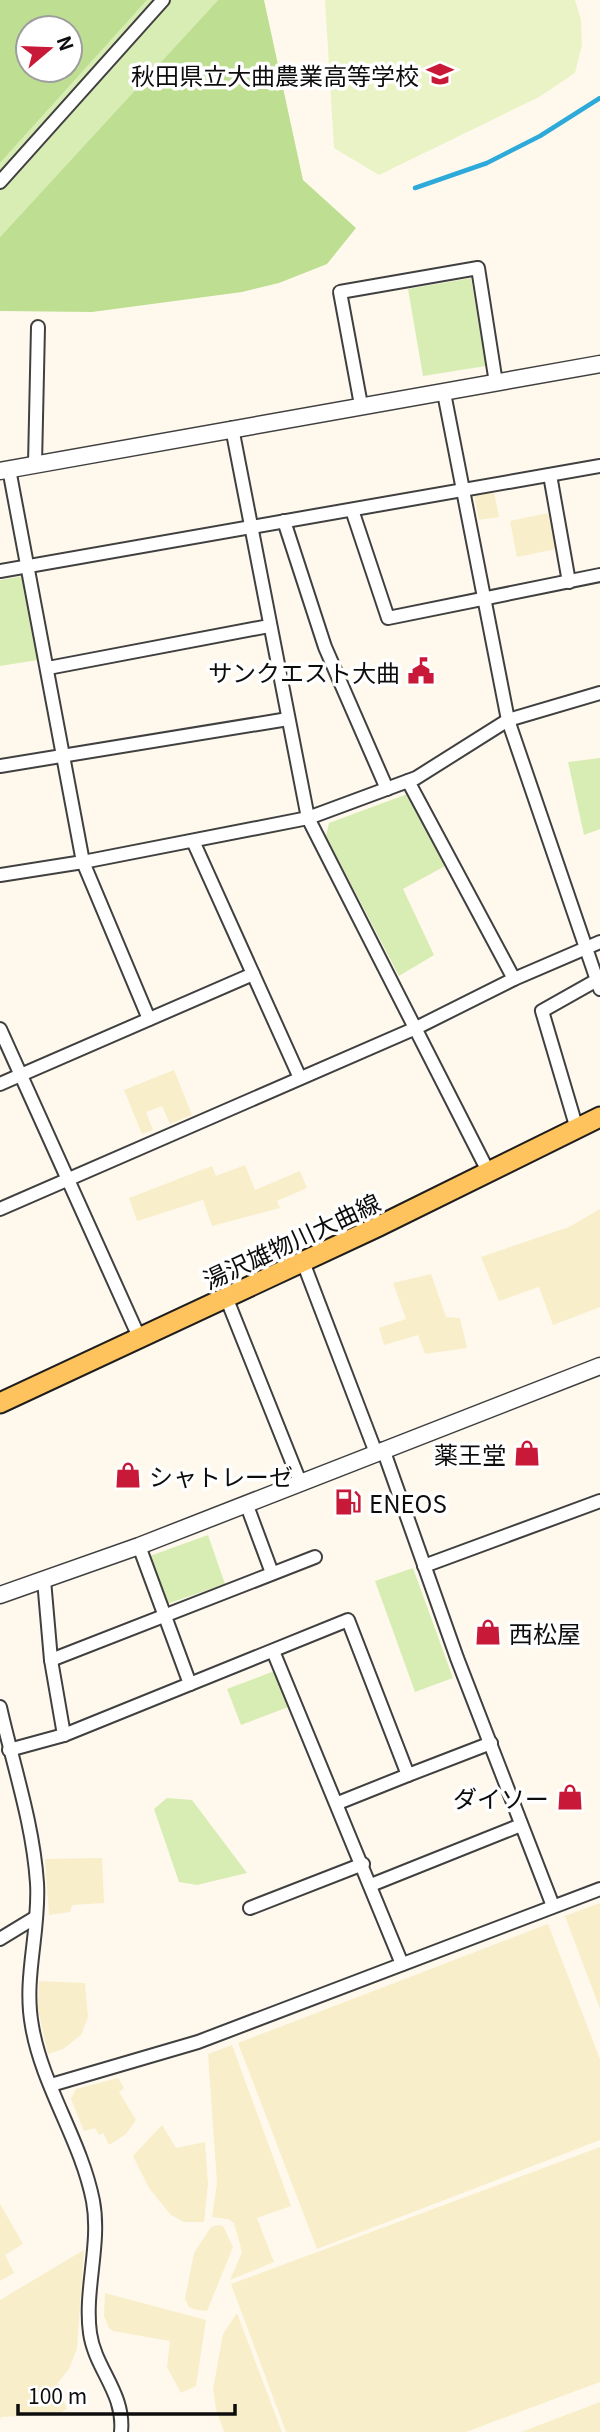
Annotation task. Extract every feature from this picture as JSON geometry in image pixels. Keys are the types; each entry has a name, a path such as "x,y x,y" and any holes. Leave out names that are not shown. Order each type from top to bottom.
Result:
{"main road":[{"name":"湯沢雄物川大曲線","path":"0,1403 303,1262 600,1117"}],"street":[{"path":"0,182 163,0"},
{"path":"360,405 340,292 478,268 496,383"},
{"path":"35,464 38,327"},
{"path":"149,1019 83,862 29,567 4,470 600,364"},
{"path":"444,393 508,720 598,984 542,1011 577,1129"},
{"path":"232,428 249,527 308,818 489,1173"},
{"path":"0,572 600,466"},
{"path":"550,475 569,582"},
{"path":"352,510 388,618 600,575"},
{"path":"284,522 325,647 387,789"},
{"path":"48,668 269,626"},
{"path":"0,875 83,862 308,818 408,781 443,763 508,720 600,692"},
{"path":"0,766 288,719"},
{"path":"408,781 513,979"},
{"path":"193,841 300,1078"},
{"path":"0,1209 416,1028 513,979 587,950 600,942"},
{"path":"0,1084 253,974"},
{"path":"0,1029 139,1337"},
{"path":"303,1262 424,1566 553,1906"},
{"path":"226,1297 300,1482"},
{"path":"0,1595 139,1546 600,1366"},
{"path":"424,1566 600,1501"},
{"path":"246,1503 272,1573"},
{"path":"139,1546 190,1684"},
{"path":"51,1660 315,1557"},
{"path":"44,1580 51,1660 64,1735"},
{"path":"9,1750 64,1735 348,1620 408,1775"},
{"path":"274,1651 402,1964"},
{"path":"0,1707 35,1856 36,1917 29,2000 32,2027 89,2183 94,2205 89,2331 94,2349 120,2400 121,2432"},
{"path":"338,1803 491,1743"},
{"path":"371,1885 521,1825"},
{"path":"250,1908 363,1864"},
{"path":"51,2085 198,2042 600,1889"},
{"path":"0,1939 36,1917"}],"shaded area":[{"path":"494,492 499,517 479,520 474,496"},
{"path":"548,513 556,549 517,557 510,521"},
{"path":"174,1070 192,1115 170,1124 162,1106 146,1112 153,1130 142,1134 124,1090"},
{"path":"245,1165 255,1190 300,1171 307,1188 277,1201 280,1208 212,1226 203,1200 137,1221 129,1198 212,1166 216,1176"},
{"path":"600,1209 600,1307 553,1325 539,1287 499,1301 481,1257 569,1227"},
{"path":"431,1274 446,1317 460,1318 467,1348 425,1354 418,1335 384,1345 379,1328 406,1319 393,1283"},
{"path":"102,1858 104,1903 72,1905 70,1912 49,1915 45,1859"},
{"path":"600,1903 600,2009 565,1916"},
{"path":"548,1924 600,2059 600,2140 317,2249 238,2043"},
{"path":"39,1981 85,1983 88,2017 81,2035 63,2049 48,2054 38,2009"},
{"path":"232,2045 291,2206 257,2218 274,2262 230,2280 242,2252 234,2223 228,2219 212,2217 217,2183 208,2054"},
{"path":"118,2078 124,2088 119,2092 136,2120 126,2134 109,2145 103,2133 99,2135 95,2128 84,2131 71,2099 76,2089"},
{"path":"162,2125 176,2148 205,2142 208,2184 204,2222 184,2222 171,2215 149,2188 133,2156"},
{"path":"600,2147 600,2382 466,2432 286,2432 231,2284"},
{"path":"0,2204 23,2244 5,2255 14,2273 0,2281"},
{"path":"223,2226 233,2247 207,2311 197,2310 189,2307 185,2299 194,2253 211,2227"},
{"path":"84,2250 77,2348 69,2369 57,2384 67,2409 57,2414 1,2417 0,2420 0,2300"},
{"path":"105,2293 206,2320 196,2386 181,2393 167,2367 170,2341 113,2331 109,2328 104,2316"},
{"path":"237,2313 282,2432 224,2432 213,2389 223,2334"},
{"path":"600,2402 600,2432 521,2432"}],"green space":[{"path":"0,0 147,0 84,70 84,14 14,14 14,84 71,84 0,163"},
{"path":"147,0 218,0 0,237 0,163 71,84 84,84 84,70"},
{"path":"218,0 264,0 303,180 356,228 327,264 279,283 242,292 92,312 0,311 0,237"},
{"path":"325,0 575,0 581,20 582,45 575,73 539,97 379,175 334,148"},
{"path":"471,278 486,366 423,376 408,289"},
{"path":"23,576 38,660 0,666 0,580"},
{"path":"600,758 600,829 584,835 568,762"},
{"path":"410,793 447,865 403,889 434,955 399,976 326,836 329,823"},
{"path":"208,1535 225,1584 164,1605 147,1557"},
{"path":"413,1568 453,1678 415,1692 375,1581"},
{"path":"277,1670 291,1706 241,1725 227,1689"},
{"path":"167,1798 192,1800 247,1873 197,1885 179,1882 154,1809"}],"waterway":[{"path":"415,188 487,163 540,136 600,98"}],"place":[{"name":"秋田県立大曲農業高等学校","path":"440,74"},
{"name":"サンクエスト大曲","path":"421,671"},
{"name":"薬王堂","path":"527,1453"},
{"name":"シャトレーゼ","path":"128,1475"},
{"name":"ENEOS","path":"348,1502"},
{"name":"西松屋","path":"488,1632"},
{"name":"ダイソー","path":"570,1797"}]}
